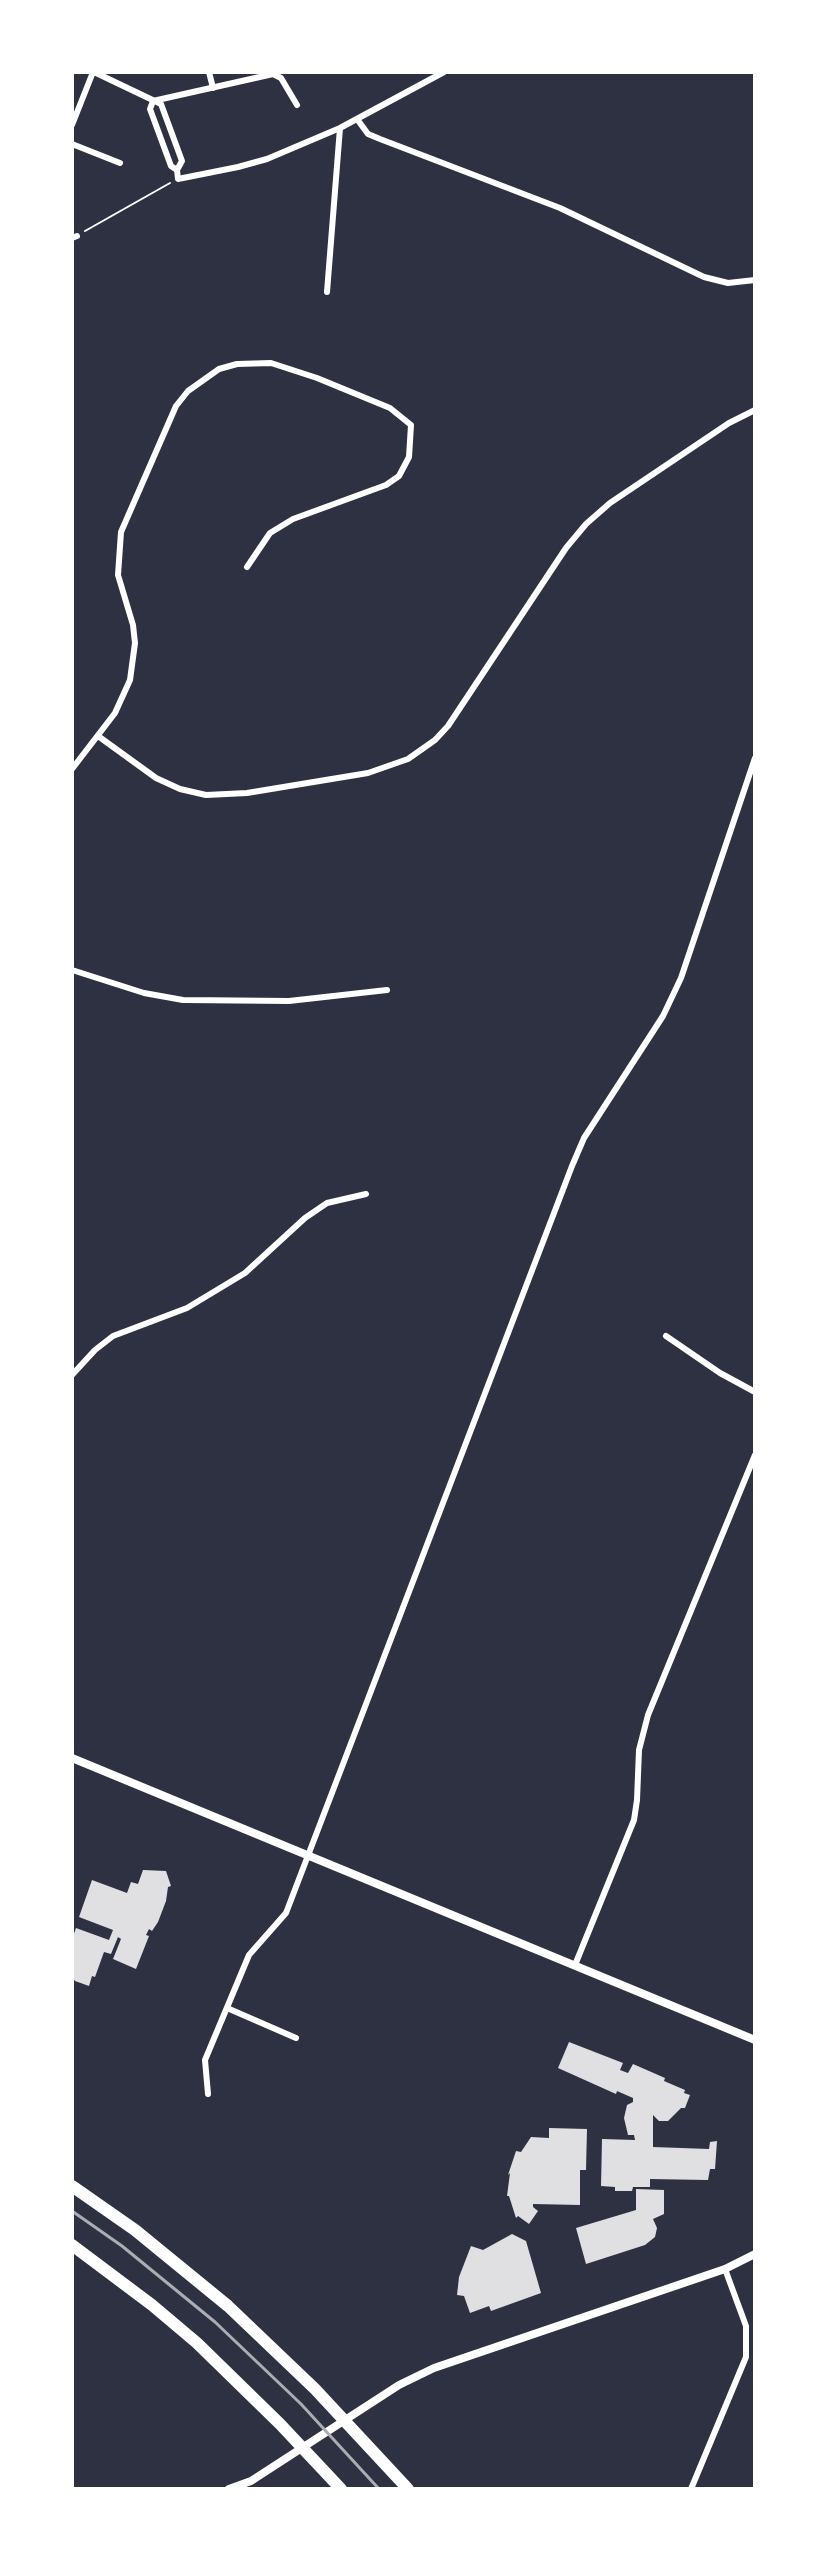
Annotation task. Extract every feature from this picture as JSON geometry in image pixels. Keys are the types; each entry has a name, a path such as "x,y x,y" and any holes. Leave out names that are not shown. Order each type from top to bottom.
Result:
{"highway":[{"path":"72,2186 135,2230 228,2306 315,2389 408,2489"},
{"path":"72,2245 197,2343 341,2489"}],"street":[{"path":"72,125 94,72 161,104 182,161 177,170 178,179 267,159 340,128 444,72"},
{"path":"209,72 213,88"},
{"path":"153,101 273,74 281,78 297,105"},
{"path":"153,101 150,109 171,166 177,170"},
{"path":"357,119 368,134 560,208 704,277 728,283 755,280"},
{"path":"327,292 340,128"},
{"path":"72,144 120,163"},
{"path":"72,769 124,697 134,660 133,625 118,575 121,532 176,406 188,391 219,369 237,364 271,363 390,408 411,425 409,457 399,476 386,485 293,519 270,533 247,567"},
{"path":"98,736 156,778 180,789 206,795 247,793 368,773 408,759 435,740 448,726 566,548 586,524 610,503 729,423 755,410"},
{"path":"208,2094 205,2060 249,1955 286,1913 584,1138 670,1003 681,978 755,758"},
{"path":"72,970 144,993 183,1000 289,1001 387,990"},
{"path":"72,1375 113,1336 187,1308 245,1273 305,1218 327,1203 366,1194"},
{"path":"666,1336 720,1373 755,1392"},
{"path":"575,1965 634,1820 639,1750 648,1715 755,1455"},
{"path":"72,1758 755,2040"},
{"path":"227,2008 296,2038"},
{"path":"232,2488 251,2481 399,2385 434,2368 725,2269 755,2254"},
{"path":"691,2489 746,2357 746,2326 725,2269"}],"path":[{"path":"74,237 178,179"}],"building":[{"path":"143,1870 166,1871 171,1886 168,1887 158,1922 146,1935 149,1936 136,1969 113,1959 121,1939 118,1937 111,1954 104,1952 89,1986 75,1981 72,1977 72,1939 76,1928 109,1940 113,1930 79,1917 92,1880 127,1893 131,1882 138,1884"},
{"path":"569,2042 623,2063 620,2070 628,2073 633,2064 685,2090 684,2093 690,2095 685,2108 681,2108 668,2121 659,2121 653,2115 653,2147 709,2149 710,2142 717,2141 715,2169 710,2169 708,2180 650,2179 650,2187 633,2187 632,2191 615,2191 615,2187 601,2186 602,2139 635,2140 634,2135 628,2135 624,2118 627,2105 633,2102 633,2098 617,2091 616,2094 558,2068"},
{"path":"549,2128 587,2129 586,2170 580,2170 580,2205 533,2204 538,2211 529,2224 518,2216 516,2218 507,2196 510,2173 508,2175 516,2151 521,2152 531,2137 549,2138"},
{"path":"636,2189 664,2190 664,2214 653,2219 657,2228 655,2237 645,2245 586,2264 576,2228 636,2210"},
{"path":"512,2234 526,2241 541,2293 491,2311 489,2306 470,2313 464,2296 457,2295 459,2277 471,2246 483,2250"}],"railway":[{"path":"72,2211 122,2246 215,2322 301,2404 379,2489"}]}
